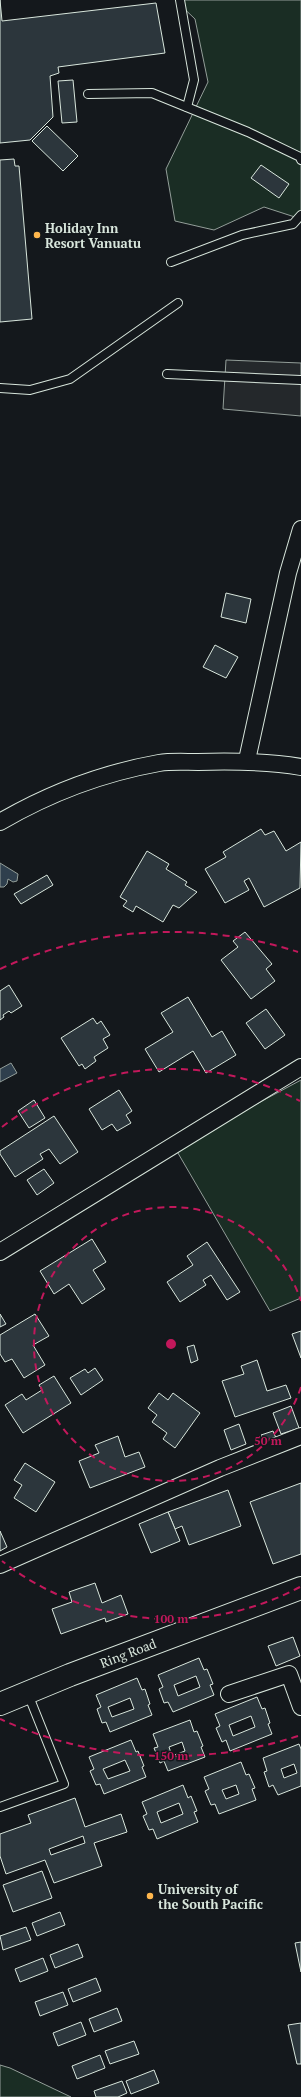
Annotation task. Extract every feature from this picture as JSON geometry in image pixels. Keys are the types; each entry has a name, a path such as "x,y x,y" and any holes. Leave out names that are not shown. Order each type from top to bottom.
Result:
{"main road":[{"name":"Ring Road","path":"0,1704 70,1675 301,1588"}],"street":[{"path":"247,760 288,573 301,529"},
{"path":"0,822 23,809 118,772 161,763 247,760 301,767"},
{"path":"0,1252 301,1067"},
{"path":"0,1565 220,1468 301,1436"},
{"path":"229,1694 289,1674 301,1707"}],"lane":[{"path":"180,0 194,80 187,107"},
{"path":"88,94 152,93 248,132 300,157 301,160"},
{"path":"171,262 242,235 293,224 301,215"},
{"path":"0,388 30,390 70,379 178,303"},
{"path":"168,374 301,380"},
{"path":"0,1807 64,1784 28,1693"}],"green space":[{"path":"175,0 301,0 301,219 264,207 214,230 175,221 166,169 208,82 195,19"},
{"path":"301,1080 301,1298 270,1311 175,1148"},
{"path":"0,2065 10,2068 71,2097 0,2097"}],"shaded area":[{"path":"226,360 301,363 301,416 223,409"}],"water":[{"path":"0,863 18,874 17,881 13,882 8,879 7,884 4,887 0,887"},
{"path":"11,1063 17,1073 0,1082 0,1069"}],"building":[{"path":"0,0 2,21 156,3 165,53 58,67 59,73 50,76 53,117 30,140 0,143"},
{"path":"73,80 77,122 62,123 58,81"},
{"path":"47,126 78,156 63,171 32,141"},
{"path":"14,159 15,166 19,166 32,319 0,322 0,160"},
{"path":"261,165 289,184 279,198 251,178"},
{"path":"226,593 251,599 246,623 221,617"},
{"path":"215,645 238,657 226,678 203,667"},
{"path":"261,829 265,835 274,831 286,851 301,842 300,888 264,907 249,878 244,881 249,890 225,903 205,869 226,857 223,852"},
{"path":"147,851 169,864 166,869 187,882 185,885 197,892 179,908 173,905 163,922 136,906 133,912 123,906 127,901 120,897"},
{"path":"47,875 53,885 21,904 14,894"},
{"path":"245,932 272,964 266,969 275,981 251,999 221,960 238,947 233,941"},
{"path":"9,985 22,1006 11,1013 9,1011 3,1015 4,1017 0,1020 0,991"},
{"path":"188,997 212,1037 222,1031 236,1055 206,1073 193,1051 159,1072 145,1049 173,1032 161,1013"},
{"path":"266,1009 285,1035 265,1049 246,1023"},
{"path":"93,1018 97,1024 101,1021 110,1035 103,1039 108,1048 94,1057 96,1061 85,1069 82,1064 79,1066 61,1038"},
{"path":"119,1090 132,1111 126,1115 131,1123 117,1131 112,1124 102,1130 89,1109"},
{"path":"34,1100 45,1118 29,1128 18,1111"},
{"path":"54,1116 78,1152 60,1164 49,1149 40,1154 43,1159 15,1177 0,1154 0,1151"},
{"path":"44,1169 54,1183 37,1195 27,1180"},
{"path":"92,1239 106,1262 93,1270 105,1289 82,1304 69,1284 54,1294 40,1271"},
{"path":"207,1242 240,1292 227,1300 211,1275 203,1280 206,1285 180,1302 167,1282 193,1265 187,1256"},
{"path":"0,1314 6,1324 0,1327"},
{"path":"35,1314 49,1336 33,1345 45,1365 24,1378 12,1359 5,1362 0,1354 0,1335"},
{"path":"301,1331 301,1358 292,1334"},
{"path":"194,1345 198,1360 191,1363 187,1347"},
{"path":"257,1360 267,1391 286,1385 291,1398 235,1417 222,1381 244,1374 241,1366"},
{"path":"95,1368 103,1380 81,1395 70,1378 85,1369 88,1373"},
{"path":"54,1376 71,1403 23,1433 5,1405 22,1394 26,1400 42,1390 39,1385"},
{"path":"159,1393 168,1400 173,1393 200,1413 175,1448 163,1439 167,1433 152,1422 157,1415 148,1408"},
{"path":"291,1406 299,1428 281,1434 273,1413"},
{"path":"239,1424 246,1444 231,1450 224,1430"},
{"path":"273,1431 276,1438 264,1442 261,1435"},
{"path":"118,1436 125,1457 139,1452 145,1467 90,1488 79,1461 99,1453 95,1445"},
{"path":"25,1463 55,1482 36,1512 14,1498 22,1485 14,1480"},
{"path":"301,1483 301,1554 273,1564 250,1502"},
{"path":"228,1490 241,1526 189,1545 182,1526 175,1529 168,1512"},
{"path":"168,1512 180,1541 151,1553 139,1524"},
{"path":"0,1531 7,1547 0,1551"},
{"path":"95,1583 102,1603 121,1595 128,1614 106,1622 105,1618 61,1634 52,1609 72,1602 69,1592"},
{"path":"293,1637 300,1656 276,1666 268,1646"},
{"path":"199,1658 204,1670 207,1669 213,1684 210,1685 214,1695 173,1712 168,1702 164,1703 159,1689 163,1687 158,1675","holes":["196,1676 200,1687 178,1696 174,1685"]},
{"path":"137,1678 142,1690 145,1689 150,1704 148,1705 152,1715 110,1732 106,1722 102,1723 97,1709 101,1707 96,1695","holes":["130,1698 134,1709 112,1717 108,1707"]},
{"path":"257,1697 262,1709 265,1708 270,1723 268,1724 272,1734 230,1751 226,1740 222,1742 216,1728 220,1726 215,1714","holes":["251,1716 255,1727 233,1736 229,1725"]},
{"path":"190,1720 194,1732 197,1731 203,1746 201,1747 205,1757 168,1771 164,1761 160,1763 154,1748 158,1747 153,1734","holes":["182,1742 185,1751 172,1756 169,1747"]},
{"path":"131,1740 136,1752 138,1751 144,1766 142,1767 146,1777 104,1794 100,1784 96,1785 90,1771 94,1769 89,1757","holes":["125,1760 130,1771 108,1779 103,1769"]},
{"path":"299,1744 301,1749 301,1786 278,1795 273,1785 269,1787 264,1772 267,1771 263,1758","holes":["294,1764 297,1773 284,1778 281,1769"]},
{"path":"241,1762 246,1775 249,1774 255,1788 252,1789 256,1800 219,1814 215,1804 211,1805 205,1791 209,1789 204,1777","holes":["236,1785 239,1794 226,1799 222,1790"]},
{"path":"183,1785 188,1798 191,1796 197,1811 194,1812 198,1822 157,1839 153,1829 149,1830 143,1816 147,1814 142,1802","holes":["179,1803 183,1814 161,1823 157,1812"]},
{"path":"75,1798 85,1827 121,1814 127,1832 94,1843 102,1866 54,1883 45,1860 6,1874 0,1856 0,1834 31,1823 28,1815","holes":["83,1836 85,1843 51,1855 49,1849"]},
{"path":"42,1871 52,1898 13,1912 3,1885"},
{"path":"60,1912 65,1925 37,1936 32,1923"},
{"path":"26,1927 31,1940 3,1950 0,1936"},
{"path":"301,1942 301,1972 295,1943"},
{"path":"78,1944 83,1957 55,1968 50,1955"},
{"path":"43,1958 48,1971 20,1982 15,1969"},
{"path":"96,1978 101,1991 73,2002 68,1989"},
{"path":"63,1992 68,2005 40,2016 35,2002"},
{"path":"117,2008 122,2021 94,2032 89,2019"},
{"path":"81,2022 86,2035 58,2046 53,2033"},
{"path":"301,2023 301,2064 297,2064 288,2025"},
{"path":"134,2041 139,2054 110,2064 105,2051"},
{"path":"100,2055 105,2068 77,2079 72,2066"},
{"path":"154,2070 159,2083 131,2094 126,2081"},
{"path":"122,2081 127,2093 118,2097 96,2097 94,2091"}],"place":[{"name":"Holiday Inn Resort Vanuatu","path":"37,235"},
{"name":"University of the South Pacific","path":"150,1896"}]}
